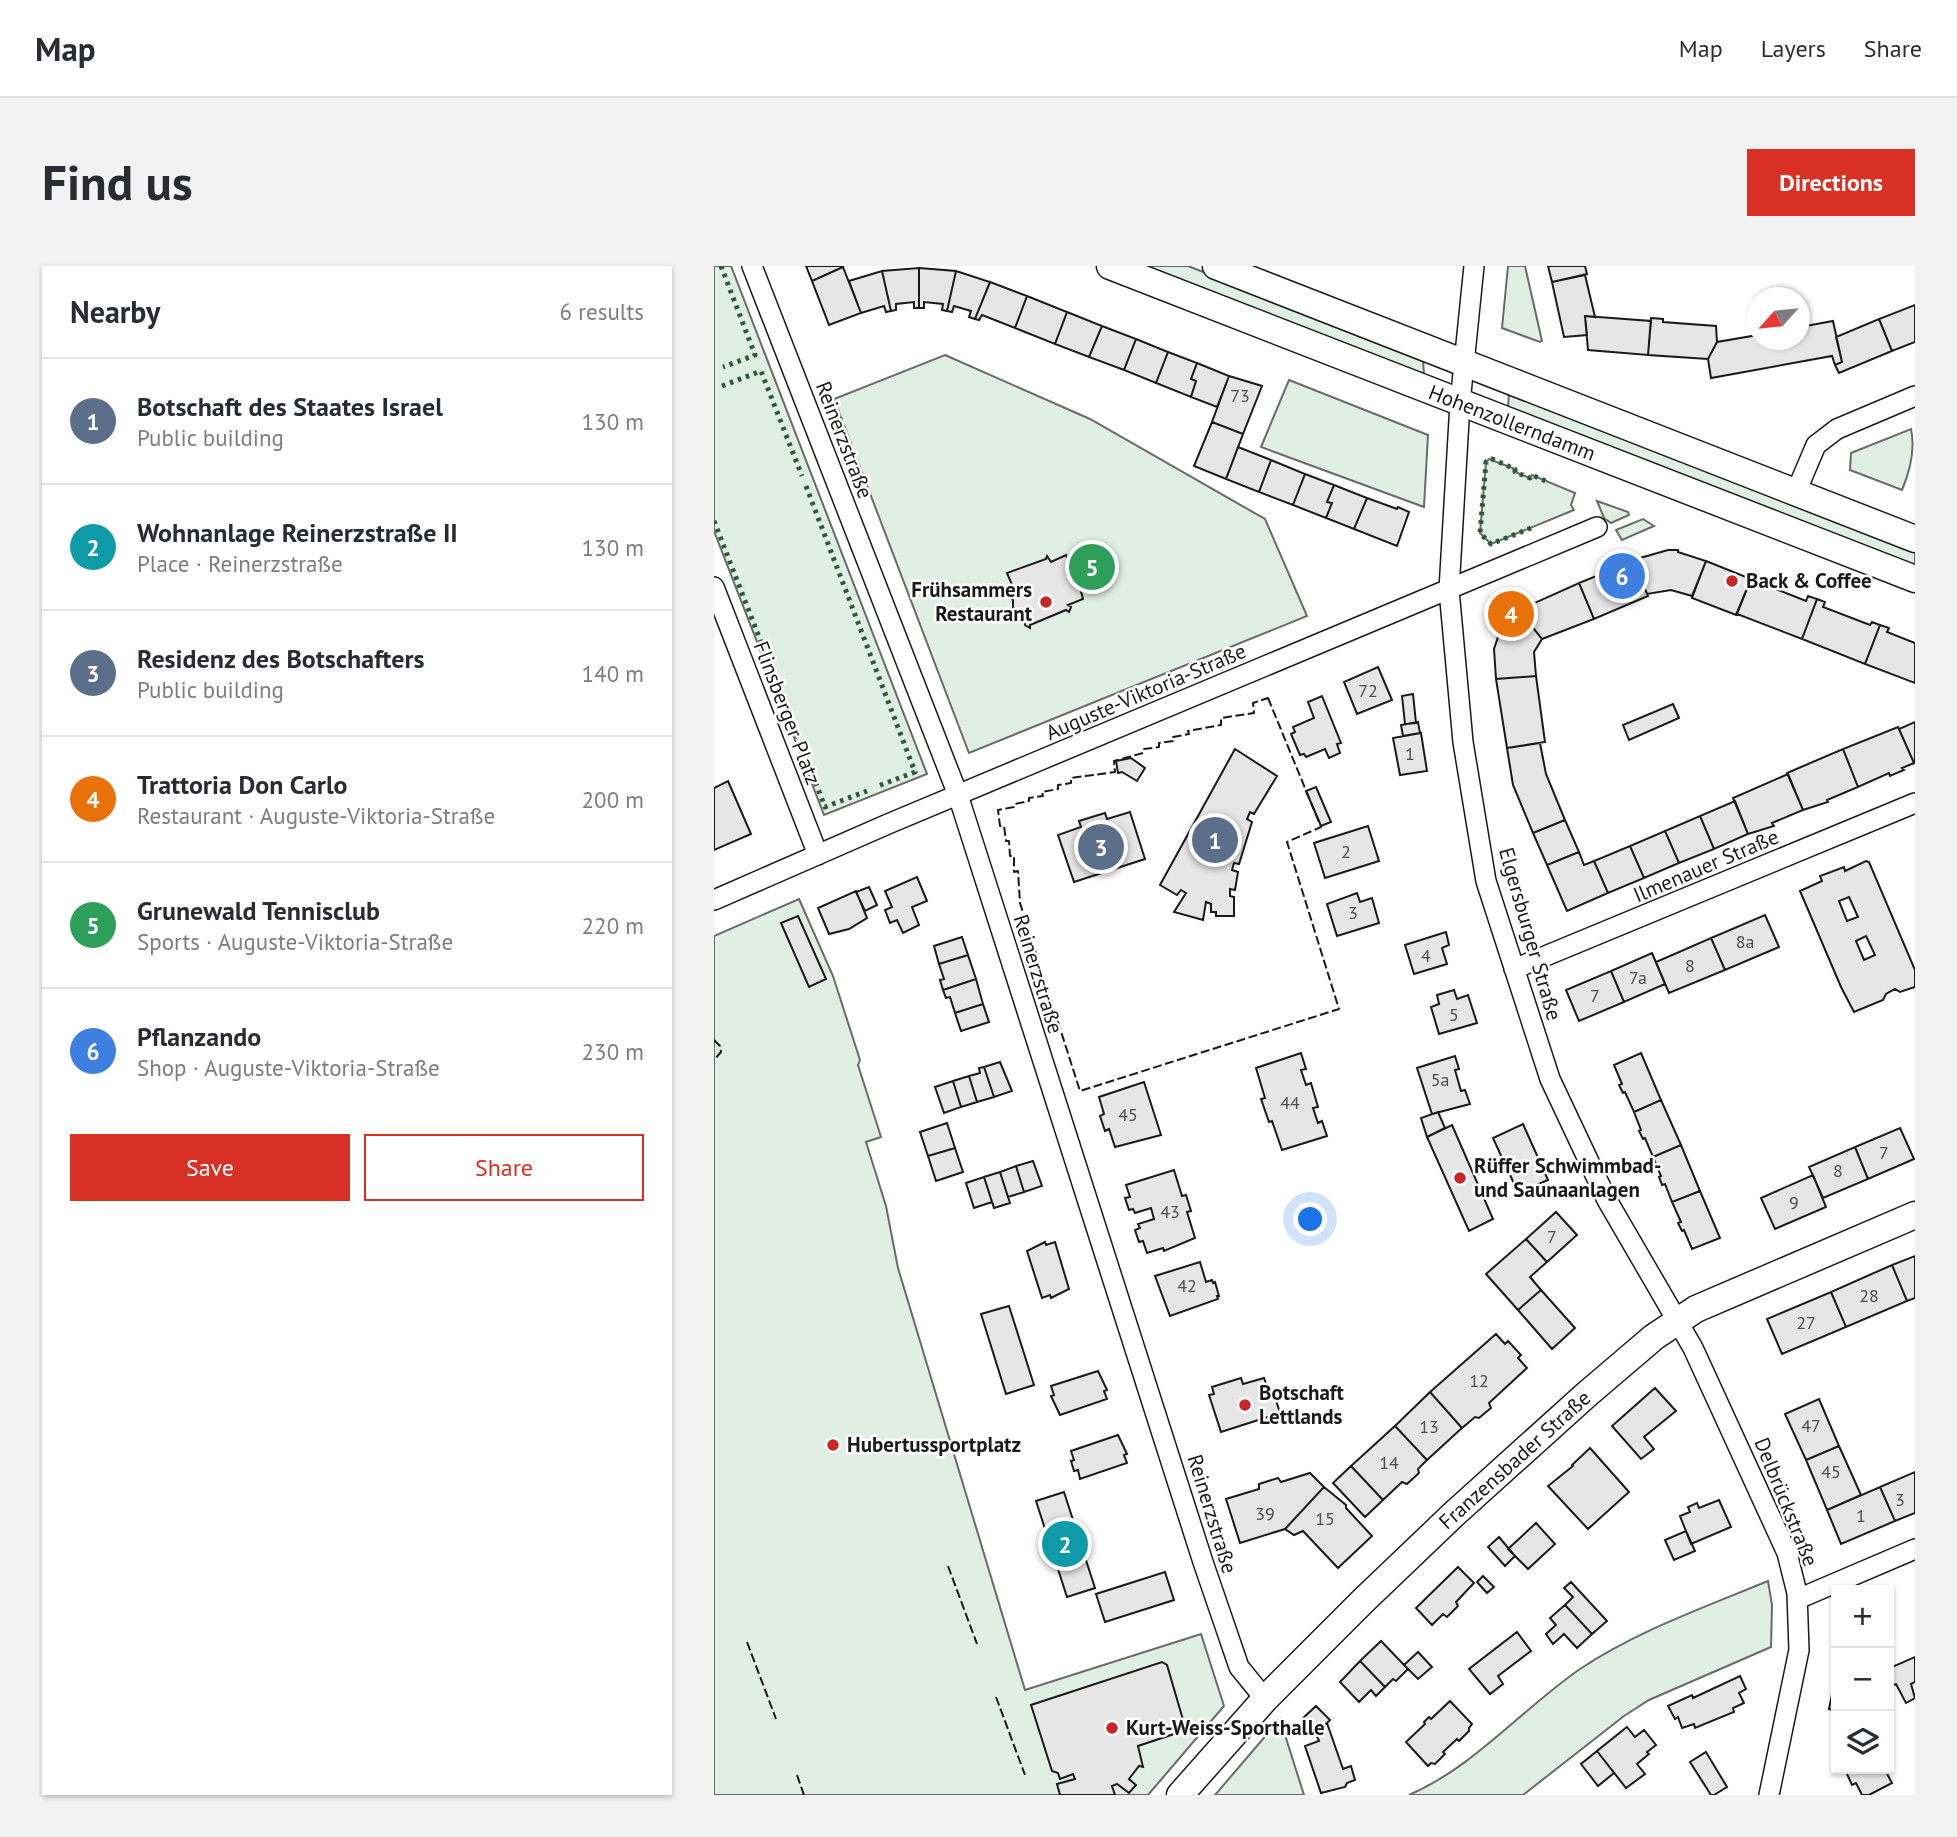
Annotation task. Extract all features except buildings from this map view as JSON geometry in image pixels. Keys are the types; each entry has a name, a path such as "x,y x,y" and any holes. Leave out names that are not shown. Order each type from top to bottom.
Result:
{"main road":[{"name":"Hohenzollerndamm","path":"1110,266 1915,579"},
{"name":"Hohenzollerndamm","path":"1216,266 1915,539"},
{"name":"Franzensbader Straße","path":"1180,1795 1265,1699 1454,1514 1586,1395 1677,1320 1714,1301 1915,1215"}],"street":[{"name":"Reinerzstraße","path":"752,266 958,795 1207,1575 1239,1667 1265,1699"},
{"name":"Elgersburger Straße","path":"1474,266 1460,403 1448,590 1463,742 1486,881 1550,1079 1607,1200 1677,1320"},
{"path":"1796,492 1816,445 1837,429 1915,397"},
{"name":"Auguste-Viktoria-Straße","path":"714,900 1597,527"},
{"name":"Flinsberger Platz","path":"714,587 818,855"},
{"name":"Ilmenauer Straße","path":"1514,969 1915,803"},
{"name":"Delbrückstraße","path":"1677,1320 1709,1380 1787,1553 1798,1599 1799,1650 1769,1795"},
{"path":"1798,1599 1915,1549"}],"green space":[{"path":"714,266 731,266 927,774 824,815 714,531"},
{"path":"1142,266 1188,266 1423,358 1424,376"},
{"path":"1508,266 1525,266 1542,341 1540,342 1502,328"},
{"path":"945,355 1090,419 1265,519 1307,616 969,753 834,399"},
{"path":"1289,380 1428,435 1424,507 1261,447"},
{"path":"1509,392 1915,550 1915,568 1508,409"},
{"path":"1911,429 1911,460 1902,490 1850,470 1851,453"},
{"path":"1489,459 1530,478 1532,475 1575,493 1571,505 1574,510 1491,544 1480,533 1486,462"},
{"path":"1597,501 1628,512 1629,515 1611,523 1604,518"},
{"path":"1643,519 1654,526 1622,540 1616,530"},
{"name":"Hubertussportplatz","path":"799,899 833,976 860,1060 858,1065 881,1137 866,1142 886,1206 898,1268 1025,1690 1201,1634 1224,1706 1148,1795 714,1795 714,936"},
{"path":"1768,1581 1772,1605 1771,1647 1649,1700 1624,1716 1523,1795 1409,1795 1455,1769 1559,1685 1602,1655 1672,1621"},
{"path":"1280,1719 1304,1795 1215,1795"}],"hedge":[{"path":"721,266 755,355 723,367"},
{"path":"722,386 761,371 802,476"},
{"path":"1531,528 1491,544 1480,533 1486,462 1492,459 1515,469 1515,472 1548,482"},
{"path":"806,486 915,772 878,786"},
{"path":"714,521 825,807 867,791"}],"fence":[{"path":"1268,698 1321,827 1287,842 1339,1009 1080,1091 1020,903 1018,871 1014,872 1014,856 1010,856 1009,841 1006,841 1004,826 1000,826 998,810 1014,807 1015,804 1029,801 1029,798 1043,796 1042,792 1071,783 1071,778 1115,772 1114,761 1143,753 1144,749 1159,747 1159,743 1173,741 1173,737 1189,734 1188,731 1221,725 1221,718 1254,713 1253,703 1268,698"},
{"path":"714,1040 720,1046 721,1052 714,1060"},
{"path":"948,1566 977,1644"},
{"path":"747,1642 776,1719"},
{"path":"996,1697 1025,1775"},
{"path":"797,1775 804,1795"}],"place":[{"name":"Grunewald Tennisclub","path":"1092,567"},
{"name":"Pflanzando","path":"1622,576"},
{"name":"Back & Coffee","path":"1732,581"},
{"name":"Frühsammers Restaurant","path":"1046,602"},
{"name":"Trattoria Don Carlo","path":"1511,614"},
{"name":"Botschaft des Staates Israel","path":"1215,840"},
{"name":"Residenz des Botschafters","path":"1101,847"},
{"name":"Rüffer Schwimmbad- und Saunaanlagen","path":"1460,1178"},
{"name":"Botschaft Lettlands","path":"1245,1405"},
{"name":"Hubertussportplatz","path":"833,1445"},
{"name":"Wohnanlage Reinerzstraße II","path":"1065,1544"},
{"name":"Kurt-Weiss-Sporthalle","path":"1112,1728"}]}
